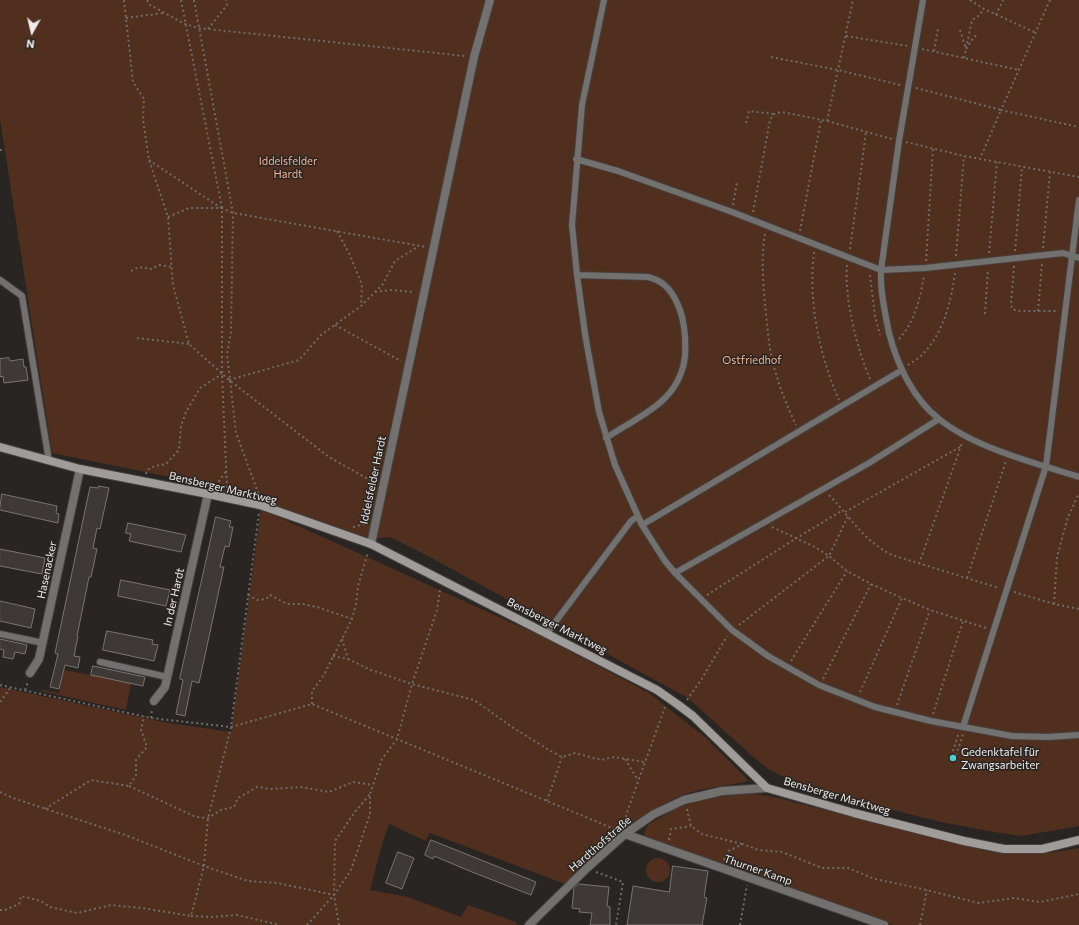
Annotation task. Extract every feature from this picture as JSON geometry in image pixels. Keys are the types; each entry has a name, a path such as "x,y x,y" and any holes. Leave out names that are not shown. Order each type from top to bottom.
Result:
{"street":[{"name":"Iddelsfelder Hardt","path":"371,544 474,57 490,0"},
{"name":"Bensberger Marktweg","path":"0,447 80,469 260,505 371,544 637,679 693,716 767,788 854,813 992,847 1017,850 1042,848 1079,840"},
{"name":"Hasenacker","path":"30,673 39,659 43,643 80,469"},
{"name":"In der Hardt","path":"154,701 164,687 167,677 209,494"},
{"name":"Hardthofstraße","path":"529,925 587,868 627,832 654,814 684,800 722,790 767,788"},
{"name":"Thurner Kamp","path":"627,832 717,867 884,925"}],"lane":[{"path":"604,0 582,105 576,159 572,225 577,275 591,372 599,412 614,465 637,517 665,561 674,573 700,600 732,630 787,668 820,685 856,700 895,713 963,727 1012,736 1048,737 1079,735"},
{"path":"923,0 899,141 881,270 880,283 883,304 892,346 902,370 924,404 939,419 965,436 1009,454 1079,477"},
{"path":"576,159 618,171 752,219 881,270 925,268 1063,253 1079,258"},
{"path":"963,727 1046,466 1079,200"},
{"path":"577,275 648,277 656,279 666,286 672,294 683,319 686,346 682,370 677,383 662,402 606,438"},
{"path":"0,280 22,296 49,461"},
{"path":"642,525 902,370"},
{"path":"674,573 869,463 939,419"},
{"path":"547,634 631,521 637,517"},
{"path":"0,634 43,643"},
{"path":"100,662 167,677"}],"path":[{"path":"124,0 133,82 144,99 143,120 149,160 168,217 173,285 189,344 229,380 328,457 383,488"},
{"path":"147,0 150,5 164,13 185,24 198,28 474,57"},
{"path":"181,0 222,208 222,374 228,499"},
{"path":"190,916 204,866 208,818 231,727 260,505 258,492 236,433 229,380 227,354 231,332 233,213 194,0"},
{"path":"208,29 227,6 226,0"},
{"path":"827,121 853,0"},
{"path":"970,0 984,9 1034,32"},
{"path":"996,15 1002,0"},
{"path":"980,159 1034,32 1050,0"},
{"path":"964,58 972,20 980,15 984,9"},
{"path":"126,18 164,13"},
{"path":"934,51 938,28"},
{"path":"960,30 966,49"},
{"path":"966,49 973,38 978,34"},
{"path":"846,36 915,47 1019,70"},
{"path":"771,57 838,70 1001,110 1079,127"},
{"path":"746,123 749,111 774,114 782,112 827,121 899,141 964,156 1079,177"},
{"path":"752,219 770,120 774,114"},
{"path":"799,238 821,120"},
{"path":"892,346 905,333 914,314 923,284 933,149"},
{"path":"902,370 923,354 937,334 946,316 953,289 956,264 964,156"},
{"path":"149,160 222,208 233,213 433,248"},
{"path":"985,314 997,162"},
{"path":"1038,311 1050,172"},
{"path":"732,212 737,182"},
{"path":"168,217 189,208 222,208"},
{"path":"767,225 764,243 763,286 772,359 778,381 799,432"},
{"path":"337,231 350,255 362,285 361,306"},
{"path":"814,244 812,281 820,348 830,380 842,406"},
{"path":"229,380 299,360 321,335 361,306 383,284 395,260 419,246"},
{"path":"130,271 140,267 151,270 159,265 172,267"},
{"path":"375,292 390,290 424,293"},
{"path":"335,325 409,365"},
{"path":"138,338 189,344"},
{"path":"145,482 147,470 155,466 166,464 179,450 181,426 186,412 200,388 222,374"},
{"path":"919,564 965,436"},
{"path":"700,600 795,538 961,447"},
{"path":"967,578 1009,454"},
{"path":"209,494 226,470"},
{"path":"824,489 844,511 859,531 881,549 892,555 1054,604 1079,609"},
{"path":"1054,604 1057,557 1068,517 1079,493"},
{"path":"0,685 144,716 231,727 312,704 546,801 627,832 626,815 644,762 666,706 685,702 701,680 732,630 829,556 848,516"},
{"path":"353,527 376,522"},
{"path":"763,523 815,547 847,570 871,584 930,610 994,631"},
{"path":"312,704 312,691 324,675 352,619 356,604 358,586 371,544"},
{"path":"787,668 847,570"},
{"path":"307,925 334,895 351,870 370,814 370,794 382,759 397,739 412,684 437,610 440,589 431,586 433,575"},
{"path":"820,685 871,584"},
{"path":"248,595 257,600 266,599 270,595 286,604 310,605 352,619"},
{"path":"856,700 902,598"},
{"path":"895,713 930,610"},
{"path":"931,720 963,620"},
{"path":"342,639 348,659"},
{"path":"333,656 348,659 370,670 412,684 474,700 512,727 562,757 575,753 601,760 614,757 644,762"},
{"path":"0,702 12,687"},
{"path":"129,786 136,776 136,760 147,747 141,730 144,716"},
{"path":"963,727 955,758 951,757 963,727"},
{"path":"546,801 562,757"},
{"path":"625,759 638,780"},
{"path":"45,809 91,780 129,786 196,817 208,818 221,810 234,807 238,798 257,787 272,789 301,787 329,792 353,782 373,785"},
{"path":"0,792 13,798 125,835 204,866 248,881 277,883 334,895"},
{"path":"339,925 334,895 335,841 354,813 370,794"},
{"path":"684,800 691,826 702,834 743,844 758,850 782,852 822,868 848,868 875,879 979,903 1014,898 1040,902 1079,894"},
{"path":"665,848 669,842 672,829 691,826"},
{"path":"717,867 723,862 728,851 743,844"},
{"path":"587,868 623,882 616,925"},
{"path":"740,925 749,878"},
{"path":"920,925 927,890"},
{"path":"0,910 5,910 20,904 21,896 41,901 50,907 77,913 110,905 142,908 190,916 211,917 237,915 280,925"}],"green space":[{"name":"Ostfriedhof","path":"0,0 1079,0 1079,826 1022,836 994,832 941,822 885,808 792,781 768,769 688,698 428,556 390,537 368,539 261,503 175,478 52,453 0,119"},
{"path":"261,509 543,637 649,693 705,737 749,781 692,792 657,808 640,818 608,843 565,884 430,833 426,841 389,824 370,890 408,897 461,917 468,905 516,922 518,925 0,925 0,687 168,723 231,732"},
{"path":"64,670 131,683 126,710 41,691 59,693"},
{"path":"749,793 774,797 992,852 1036,853 1057,852 1079,848 1079,925 893,925 645,838 644,832 648,825 678,807 713,797"},
{"path":"658,858 663,859 669,865 669,875 663,881 658,882 653,881 647,875 646,870 647,865 653,859"}],"building":[{"path":"9,358 10,361 23,359 28,380 4,383 3,376 0,377 0,359"},
{"path":"99,486 109,488 100,529 97,528 93,548 97,549 91,577 89,577 77,636 74,656 80,657 78,668 65,665 59,689 50,687 58,654 55,653 90,487 98,488"},
{"path":"2,494 57,506 56,513 59,514 58,523 0,510"},
{"path":"216,517 231,521 229,527 233,527 229,547 225,546 220,567 224,567 199,683 192,681 185,716 176,714 183,680 180,679"},
{"path":"128,523 186,535 181,552 129,541 131,534 126,533"},
{"path":"0,549 45,558 42,574 0,566"},
{"path":"121,580 170,590 166,606 118,596"},
{"path":"0,601 35,609 31,628 0,621"},
{"path":"107,631 153,640 152,644 158,645 154,661 103,650"},
{"path":"0,639 27,645 25,654 15,652 13,659 3,657 4,650 0,649"},
{"path":"93,666 145,677 143,686 91,675"},
{"path":"431,840 536,882 531,895 434,856 433,859 425,855"},
{"path":"398,852 414,858 402,889 386,883"},
{"path":"673,866 708,871 704,897 707,898 702,925 627,925 633,886 669,892"},
{"path":"579,884 609,887 607,906 610,907 610,925 590,925 592,913 579,912 580,909 572,908 574,888"}],"place":[{"name":"Gedenktafel für Zwangsarbeiter","path":"953,758"}]}
